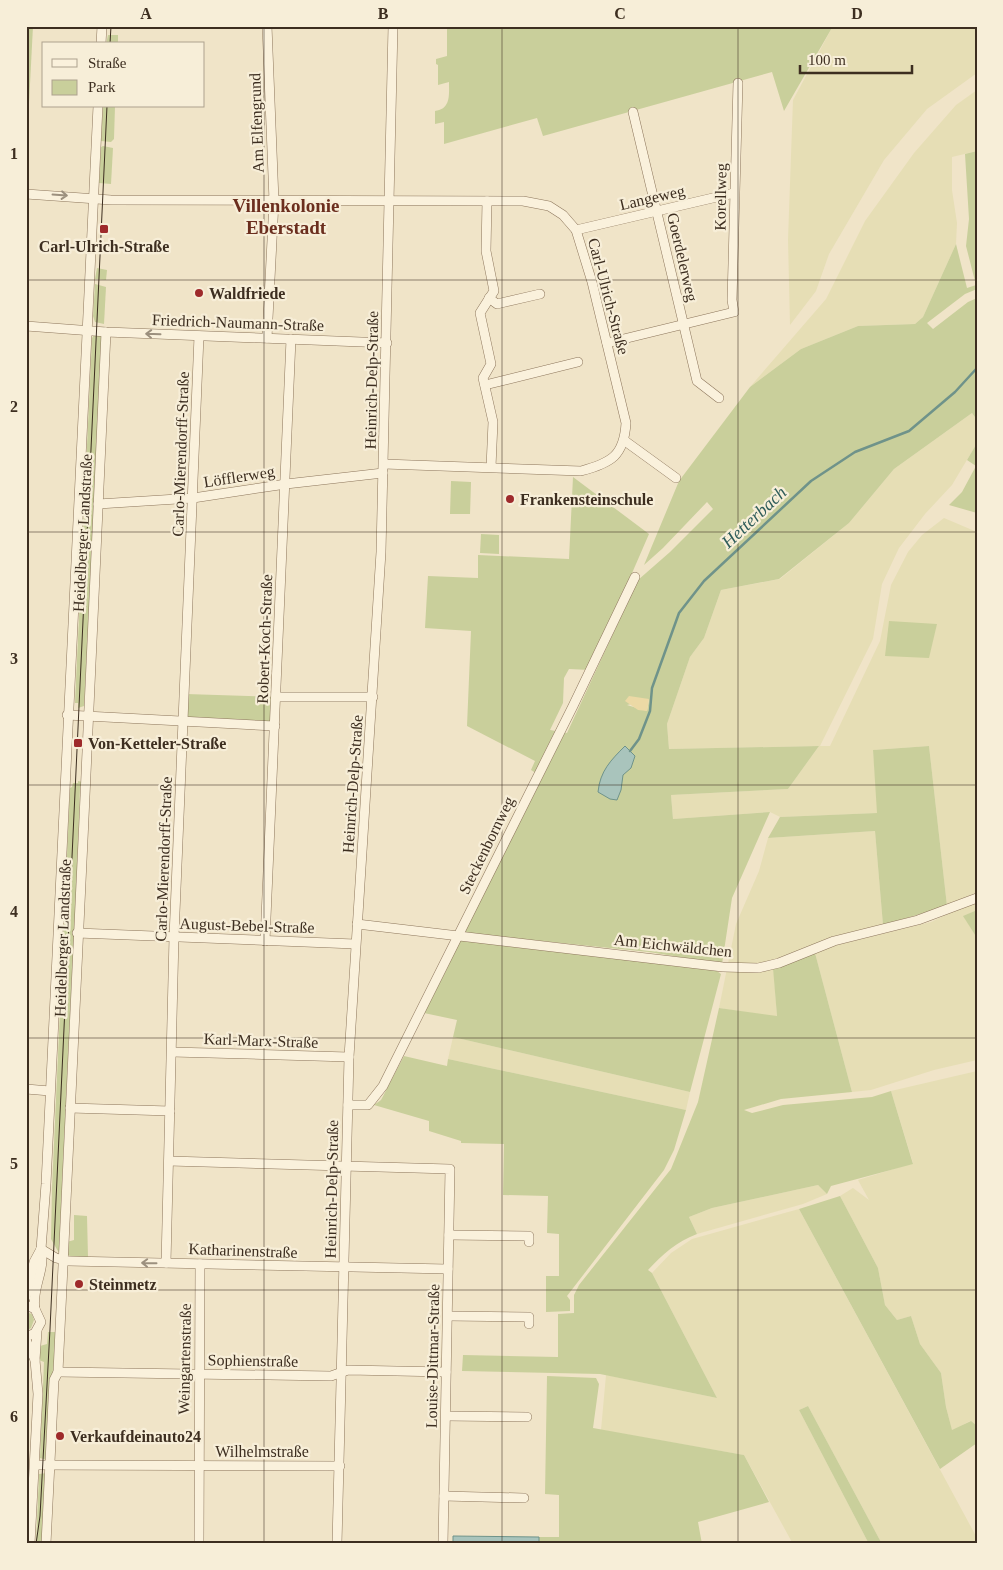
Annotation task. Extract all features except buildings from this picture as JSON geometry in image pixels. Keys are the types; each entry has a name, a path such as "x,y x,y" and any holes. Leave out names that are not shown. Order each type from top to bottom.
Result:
{"street":[{"path":"101,42 102,26"},
{"name":"Am Elfengrund","path":"267,26 274,201 267,338"},
{"name":"Heinrich-Delp-Straße","path":"338,1544 349,1057 372,697 383,469 393,26"},
{"name":"Korellweg","path":"683,325 734,312 732,300 738,83"},
{"name":"Heidelberger Landstraße","path":"38,1331 40,1317 31,1307 35,1298 42,1258 98,108"},
{"name":"Goerdelerweg","path":"633,112 697,381 719,398"},
{"name":"Langeweg","path":"576,230 734,193"},
{"name":"Carl-Ulrich-Straße","path":"26,194 94,200 487,200 523,201 549,206 563,215 576,230 607,343 626,423 625,441"},
{"path":"487,200 486,251 494,291 480,313 491,364 483,378 493,422 491,467"},
{"path":"489,298 498,304 540,294"},
{"path":"607,343 683,325"},
{"name":"Friedrich-Naumann-Straße","path":"26,326 106,332 387,343"},
{"name":"Heidelberger Landstraße","path":"46,1544 54,1380 58,1372 106,332"},
{"name":"Carlo-Mierendorff-Straße","path":"166,1263 174,937 199,336"},
{"name":"Robert-Koch-Straße","path":"265,941 291,338"},
{"path":"485,385 578,362"},
{"path":"625,441 676,478"},
{"name":"Löfflerweg","path":"98,504 193,498 383,469 491,467 581,472 607,464 625,441"},
{"name":"Steckenbornweg","path":"348,1105 368,1105 383,1086 635,577"},
{"path":"277,697 372,697"},
{"path":"68,715 275,726"},
{"name":"Am Eichwäldchen","path":"357,924 723,967 758,968 779,963 834,941 918,920 977,898"},
{"name":"August-Bebel-Straße","path":"77,933 355,944"},
{"name":"Karl-Marx-Straße","path":"172,1052 349,1057"},
{"path":"26,1089 50,1091"},
{"path":"70,1108 170,1111"},
{"path":"169,1161 347,1166"},
{"name":"Louise-Dittmar-Straße","path":"347,1166 450,1169 443,1544"},
{"path":"449,1234 529,1236 529,1242"},
{"name":"Heidelberger Landstraße","path":"26,1297 34,1262 41,1249"},
{"name":"Katharinenstraße","path":"41,1249 63,1260 448,1269"},
{"name":"Weingartenstraße","path":"199,1544 200,1264"},
{"path":"448,1316 529,1317 529,1324"},
{"path":"35,1360 26,1338 38,1331"},
{"path":"31,1544 38,1394 35,1360 38,1331"},
{"name":"Sophienstraße","path":"58,1372 331,1376 342,1372 446,1372"},
{"path":"446,1416 527,1417"},
{"name":"Wilhelmstraße","path":"35,1465 340,1466"},
{"path":"444,1496 524,1498"}],"shaded area":[{"path":"833,26 977,26 977,73 927,109 884,160 829,254 816,291 790,325 788,240 793,100"},
{"path":"977,90 977,151 952,157 952,190 957,223 956,244 923,317 915,324 858,326 801,349 750,387 826,299 865,221 914,153 956,105"},
{"path":"972,413 977,420 977,443 952,485 925,514 899,548 882,584 873,639 820,746 830,746 880,641 891,585 908,552 922,535 944,518 977,532 977,892 947,906 929,746 873,750 878,813 780,817 770,812 673,819 671,795 788,789 819,746 669,749 667,724 690,657 704,638 721,590 780,579 849,523 894,469"},
{"path":"875,831 883,925 835,936 773,960 777,1017 719,1008 736,924 759,871 768,838"},
{"path":"977,900 977,910 964,916 977,938 977,1060 934,1070 871,1090 852,1092 815,953 837,945 931,922"},
{"path":"453,1037 690,1092 686,1110 448,1059"},
{"path":"977,1071 977,1426 970,1421 952,1431 941,1373 920,1344 911,1316 897,1320 885,1305 878,1268 840,1196 853,1188 869,1200 858,1180 913,1163 891,1091"},
{"path":"818,1185 827,1194 803,1204 697,1234 689,1217 712,1208"},
{"path":"799,1209 977,1538 977,1544 882,1544 808,1406 799,1410 869,1544 793,1544 744,1455 601,1430 606,1375 717,1398 652,1273 671,1253 692,1239"}],"green space":[{"path":"26,26 33,26 26,162"},
{"path":"447,26 833,26 784,111 772,72 543,136 537,118 444,144 444,122 435,124 435,111 444,107 448,101 449,82 438,85 438,65 436,64 436,59 447,56"},
{"path":"108,35 118,35 118,42 106,42"},
{"path":"103,108 115,108 114,139 111,142 101,141"},
{"path":"101,147 113,148 111,184 99,183"},
{"path":"977,151 977,289 965,294 927,323 933,329 968,302 977,298 977,420 972,413 894,469 849,523 779,579 721,590 704,638 690,657 667,724 669,749 819,746 788,789 671,795 673,819 770,812 732,898 722,964 649,952 464,933 542,777 531,770 535,761 467,726 471,631 425,628 428,576 478,578 478,555 569,559 573,477 649,534 590,670 569,669 564,678 563,703 550,730 567,733 638,580 670,552 713,509 707,502 644,565 679,481 750,387 801,349 858,326 915,324 923,317 956,244 967,288 976,285 966,246 969,219 965,154","holes":["649,700 647,711 627,705"]},
{"path":"97,268 107,270 106,280 95,279"},
{"path":"95,284 106,287 104,324 95,322 93,316"},
{"path":"94,335 102,335 95,476 97,477 84,706 78,708 78,703 75,703 92,338"},
{"path":"977,443 977,513 949,505 962,492 976,466 967,460"},
{"path":"451,481 471,482 470,514 450,514"},
{"path":"481,534 499,535 499,554 480,553"},
{"path":"889,621 937,624 929,658 885,656"},
{"path":"186,694 277,697 275,726 184,721"},
{"path":"929,746 947,906 883,925 875,831 768,838 780,817 877,813 873,750"},
{"path":"78,781 83,782 80,787 74,970 72,972 59,1253 51,1239 52,1188 70,788 73,783 78,783"},
{"path":"977,910 977,938 963,916"},
{"path":"460,939 714,969 721,974 690,1092 453,1037 457,1020 424,1013"},
{"path":"815,953 852,1092 781,1099 744,1110 752,1113 783,1105 872,1097 891,1091 913,1164 831,1186 827,1194 818,1185 712,1208 689,1217 697,1234 670,1249 648,1270 652,1273 717,1398 600,1374 462,1371 463,1355 558,1357 558,1314 574,1313 574,1295 579,1285 671,1169 698,1102 719,1008 777,1016 773,968"},
{"path":"404,1056 447,1066 448,1059 686,1110 674,1150 664,1170 567,1296 570,1300 570,1311 546,1312 546,1276 559,1276 559,1234 547,1233 548,1196 503,1195 504,1144 461,1143 461,1141 429,1131 429,1121 374,1105 381,1100"},
{"path":"840,1196 878,1268 885,1305 897,1320 911,1316 920,1344 941,1373 946,1407 952,1430 971,1421 977,1426 977,1443 940,1469 799,1209"},
{"path":"74,1215 87,1216 88,1257 71,1257 67,1254 67,1242 74,1240"},
{"path":"26,1312 32,1314 34,1320 31,1328 26,1331"},
{"path":"48,1332 56,1332 47,1460 40,1458 44,1362 39,1360 40,1346 47,1344"},
{"path":"547,1376 596,1378 599,1384 593,1428 744,1455 769,1502 698,1522 702,1544 539,1544 539,1537 559,1537 559,1495 545,1494"},
{"path":"808,1406 882,1544 869,1544 799,1410"},
{"path":"47,1473 45,1544 36,1544 39,1474"}],"sand":[{"path":"629,696 649,699 647,711 638,710 625,701"}],"water":[{"path":"625,746 635,756 631,768 623,775 621,790 617,800 610,799 598,792 599,785 607,766"},
{"path":"453,1536 539,1537 539,1544 453,1544"}],"waterway":[{"name":"Hetterbach","path":"630,751 639,739 650,711 652,688 679,613 704,581 811,481 855,452 909,431 955,392 977,368"}],"tram line":[{"path":"110,42 111,26"},
{"path":"36,1544 40,1516 50,1329 107,108"}],"place":[{"name":"Carl-Ulrich-Straße","path":"104,229"},
{"name":"Waldfriede","path":"199,293"},
{"name":"Frankensteinschule","path":"510,499"},
{"name":"Von-Ketteler-Straße","path":"78,743"},
{"name":"Steinmetz","path":"79,1284"},
{"name":"Verkaufdeinauto24","path":"60,1436"}],"district":[{"name":"Villenkolonie Eberstadt","path":"286,216"}]}
